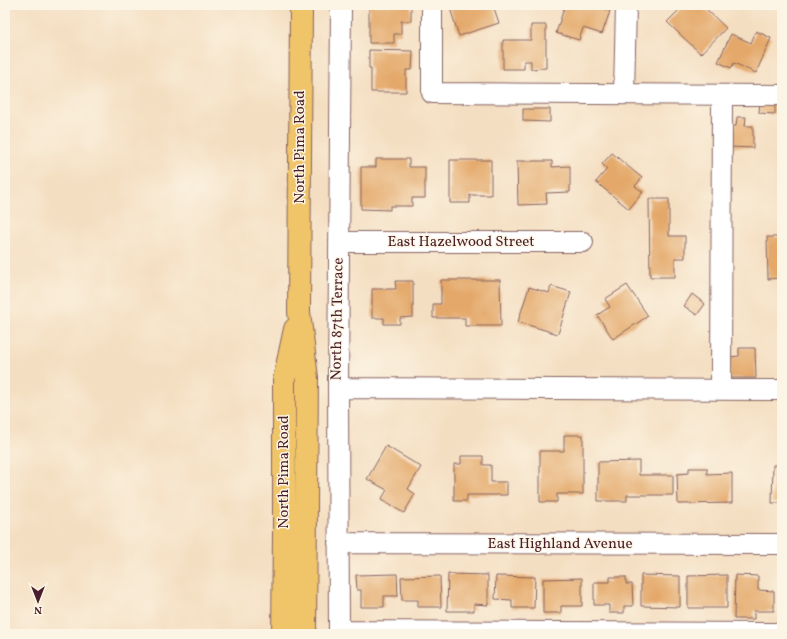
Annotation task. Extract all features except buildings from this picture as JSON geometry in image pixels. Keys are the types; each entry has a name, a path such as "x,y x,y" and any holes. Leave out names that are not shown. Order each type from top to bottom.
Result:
{"main road":[{"name":"North Pima Road","path":"301,5 299,312 307,378 305,634"},
{"name":"North Pima Road","path":"283,634 284,380 299,312"}],"street":[{"name":"North 87th Terrace","path":"339,633 338,388 341,5"},
{"path":"432,5 432,92 782,95"},
{"path":"624,94 626,5"},
{"path":"721,390 722,94"},
{"name":"East Hazelwood Street","path":"339,242 584,242"},
{"path":"338,388 782,390"},
{"name":"East Highland Avenue","path":"338,543 782,544"},
{"path":"339,633 782,633"}]}
